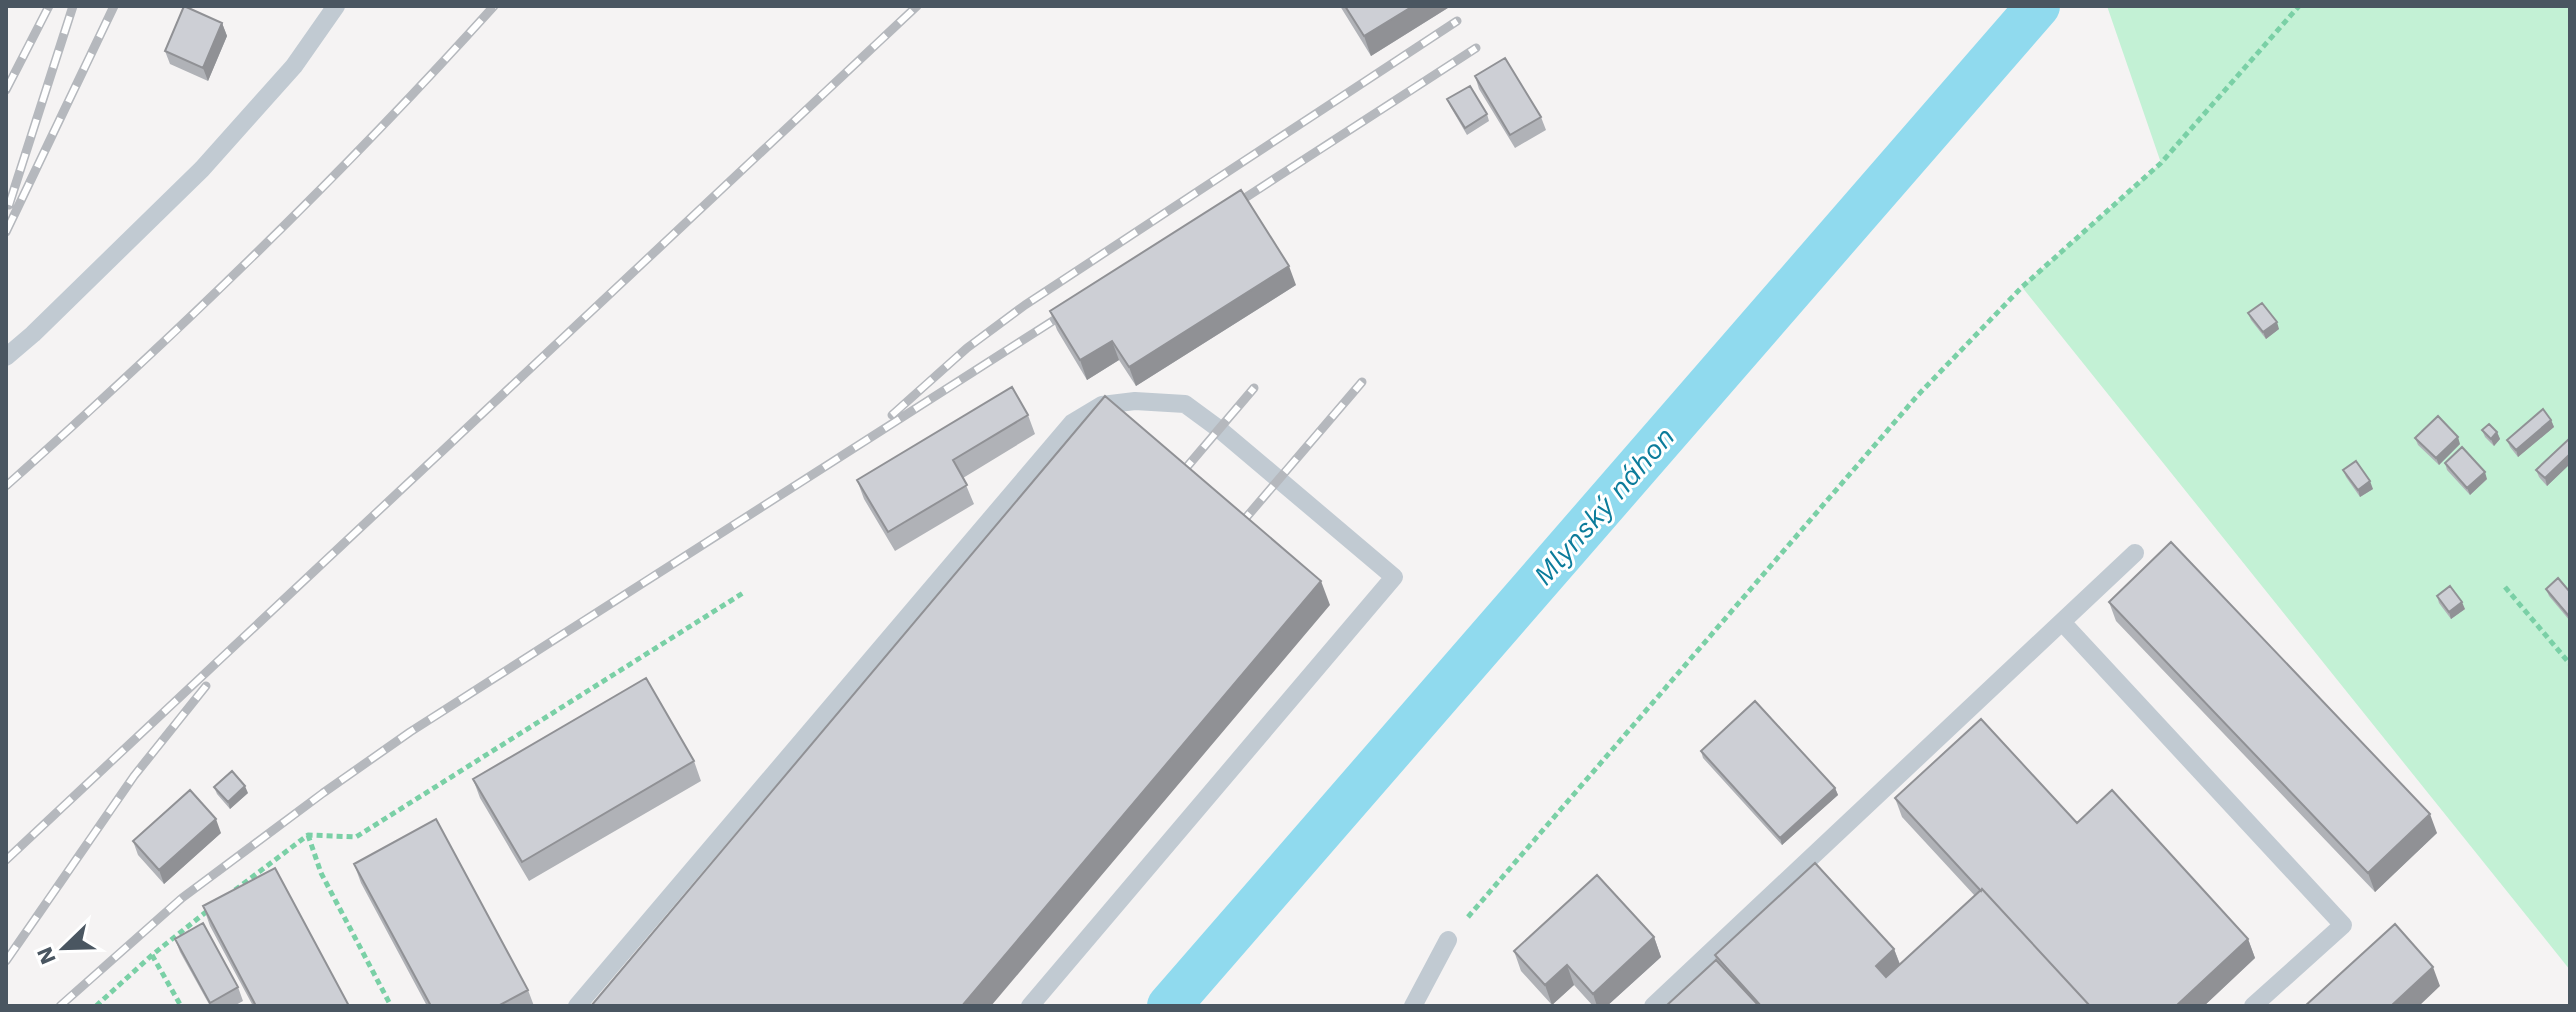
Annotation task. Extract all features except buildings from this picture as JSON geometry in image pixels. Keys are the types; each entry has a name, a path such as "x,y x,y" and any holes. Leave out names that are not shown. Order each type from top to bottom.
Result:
{"lane":[{"path":"6,357 202,169 294,66 336,6"},
{"path":"577,1006 1072,423 1102,405 1135,401 1185,404 1219,429 1394,577 1030,1006"},
{"path":"1653,1006 2135,553"},
{"path":"2062,622 2343,925 2253,1006"},
{"path":"1413,1006 1448,940"}],"path":[{"path":"1448,940 1918,395 2022,287 2161,163 2299,6"},
{"path":"2505,587 2570,664"},
{"path":"224,899 308,835 356,837 743,593"},
{"path":"308,835 321,873 391,1006"},
{"path":"96,1006 152,955 212,908"},
{"path":"152,955 181,1006"}],"green space":[{"path":"2107,6 2570,6 2570,970 2022,287 2161,163"}],"waterway":[{"name":"Mlynský náhon","path":"1169,1006 2038,6"}],"railway":[{"path":"6,90 49,6"},
{"path":"9,205 73,6"},
{"path":"6,232 114,6"},
{"path":"6,486 257,253 494,6"},
{"path":"6,860 917,6"},
{"path":"892,415 967,348 1025,305 1457,21"},
{"path":"1228,209 1476,48"},
{"path":"60,1006 182,898 410,732 1073,308"},
{"path":"1238,527 1362,382"},
{"path":"1180,475 1254,388"},
{"path":"6,961 134,776 206,686"}]}
